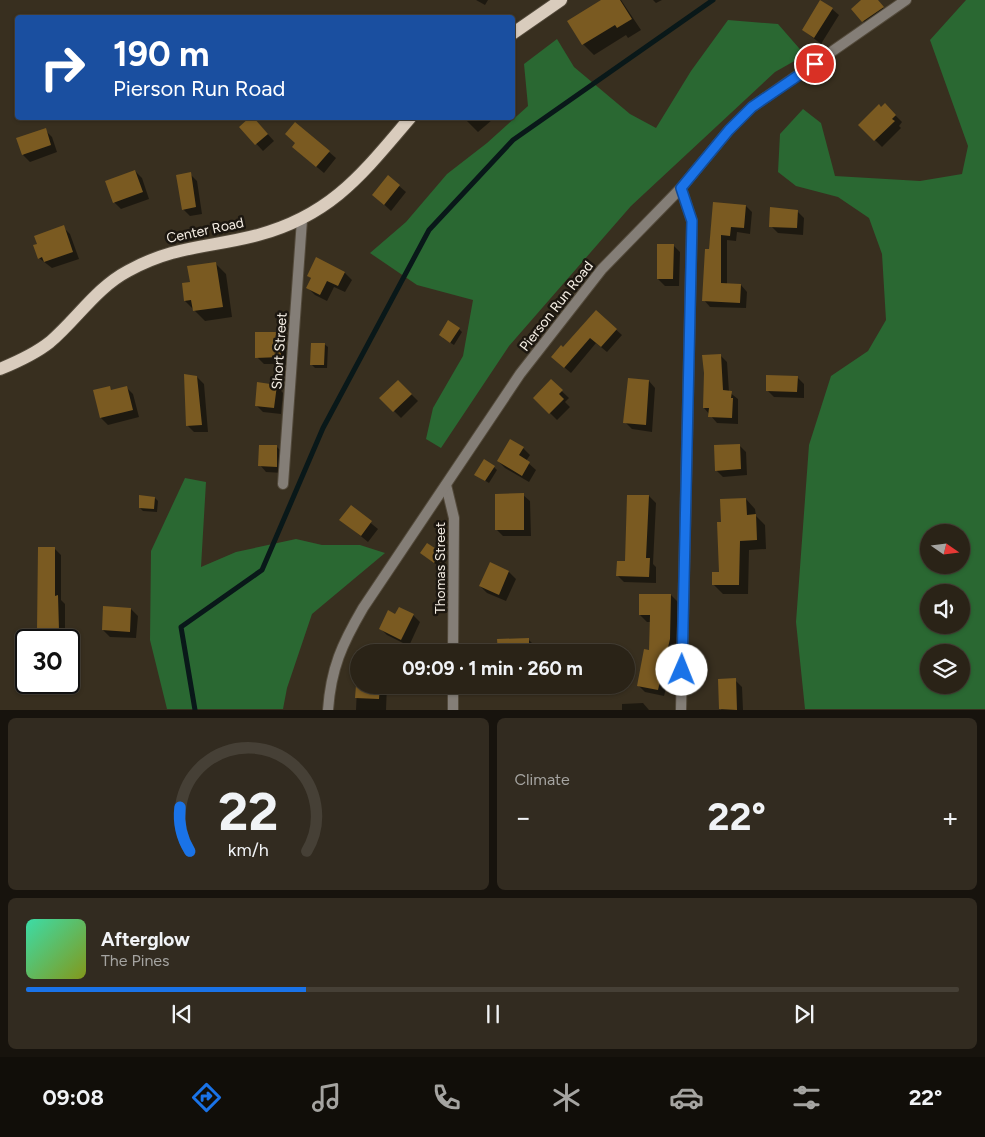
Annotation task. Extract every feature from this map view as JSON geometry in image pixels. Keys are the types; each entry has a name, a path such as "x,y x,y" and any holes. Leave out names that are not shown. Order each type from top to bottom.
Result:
{"main road":[{"path":"515,32 561,0"},
{"name":"Center Road","path":"0,369 24,359 49,342 117,276 150,258 181,249 258,235 302,220 332,201 364,171 408,120"}],"street":[{"name":"Pierson Run Road","path":"328,710 335,662 343,641 520,374 602,269 681,188 729,130 752,107 906,0"},
{"path":"681,188 692,221 682,710"},
{"name":"Short Street","path":"283,484 302,220"},
{"name":"Thomas Street","path":"446,485 454,518 453,644"},
{"path":"453,694 453,710"}],"green space":[{"path":"966,0 985,0 985,709 805,709 796,622 809,445 831,376 868,351 886,320 882,254 869,218 838,197 796,186 778,172 780,134 803,109 821,123 835,176 920,181 962,174 968,146 930,40"},
{"path":"728,20 778,24 805,55 775,72 631,206 509,346 441,448 426,439 433,408 463,356 473,300 417,285 370,253 406,222 447,174 487,143 512,120 515,120 515,118 528,106 524,64 557,39 574,67 630,114 656,128 691,71"},
{"path":"185,478 206,482 201,567 236,552 296,539 322,545 360,545 385,553 312,614 287,688 283,709 167,709 150,640 151,551"}],"building":[{"path":"601,0 620,0 632,19 617,28 615,25 582,45 567,21"},
{"path":"820,0 833,8 814,38 802,30"},
{"path":"861,0 878,0 884,7 862,22 851,9"},
{"path":"885,103 896,115 892,119 895,121 874,141 858,125 879,104 881,107"},
{"path":"247,120 256,120 268,134 255,145 239,127"},
{"path":"295,122 330,151 316,167 292,147 295,143 285,134"},
{"path":"46,128 51,145 22,155 16,138"},
{"path":"135,170 143,192 113,203 105,181"},
{"path":"191,172 196,207 182,210 176,175"},
{"path":"388,175 400,185 384,205 372,195"},
{"path":"713,202 746,205 744,228 731,227 730,236 721,235 721,283 741,284 740,303 702,301 705,249 709,249"},
{"path":"770,207 798,210 797,228 769,227"},
{"path":"64,225 73,252 44,262 42,257 38,259 33,245 37,244 34,236"},
{"path":"657,244 674,244 673,279 657,279"},
{"path":"316,257 345,272 338,286 327,281 320,295 306,288 311,278 307,276"},
{"path":"216,262 223,307 193,311 191,300 184,301 182,283 190,282 187,266"},
{"path":"596,310 617,329 601,347 590,338 564,368 551,357 561,345 563,347"},
{"path":"448,320 460,328 450,343 439,335"},
{"path":"255,332 276,332 276,344 281,344 281,357 255,358"},
{"path":"311,343 325,343 324,365 310,365"},
{"path":"721,354 723,390 732,391 732,418 708,417 709,408 703,408 704,373 702,355"},
{"path":"184,374 197,376 202,425 186,426"},
{"path":"766,375 798,376 797,392 766,391"},
{"path":"628,378 649,380 646,425 623,423"},
{"path":"551,379 563,390 559,394 564,399 549,414 533,398"},
{"path":"398,380 412,394 393,412 379,398"},
{"path":"257,382 277,385 274,408 255,406"},
{"path":"110,386 111,390 127,386 133,410 100,418 93,390"},
{"path":"510,439 524,447 519,455 530,462 522,476 497,461"},
{"path":"740,444 741,469 715,471 714,445"},
{"path":"259,445 277,445 277,467 258,466"},
{"path":"484,459 495,466 485,481 474,475"},
{"path":"524,493 524,530 495,530 495,494"},
{"path":"139,495 155,497 154,509 139,508"},
{"path":"627,495 649,495 646,558 650,558 649,577 616,576 617,561 625,561"},
{"path":"746,498 747,515 756,514 757,540 740,541 739,585 712,585 712,572 719,572 717,522 721,522 720,499"},
{"path":"351,505 372,521 361,536 339,520"},
{"path":"427,543 441,552 434,563 420,553"},
{"path":"38,547 55,547 55,596 58,595 59,629 37,629"},
{"path":"490,562 509,571 499,595 479,586"},
{"path":"639,594 671,594 670,639 658,690 637,686 644,649 649,650 650,615 639,615"},
{"path":"103,606 131,608 130,632 102,630"},
{"path":"399,607 414,614 401,640 379,629 388,610 395,614"},
{"path":"529,638 529,644 497,644 497,639"},
{"path":"736,678 737,710 719,709 718,679"},
{"path":"355,694 379,694 379,699 355,698"}],"waterway":[{"path":"195,710 181,627 262,570 323,428 429,230 513,140 713,0"}],"route":[{"path":"682,670 692,221 681,188 729,130 752,107 815,64"}]}
